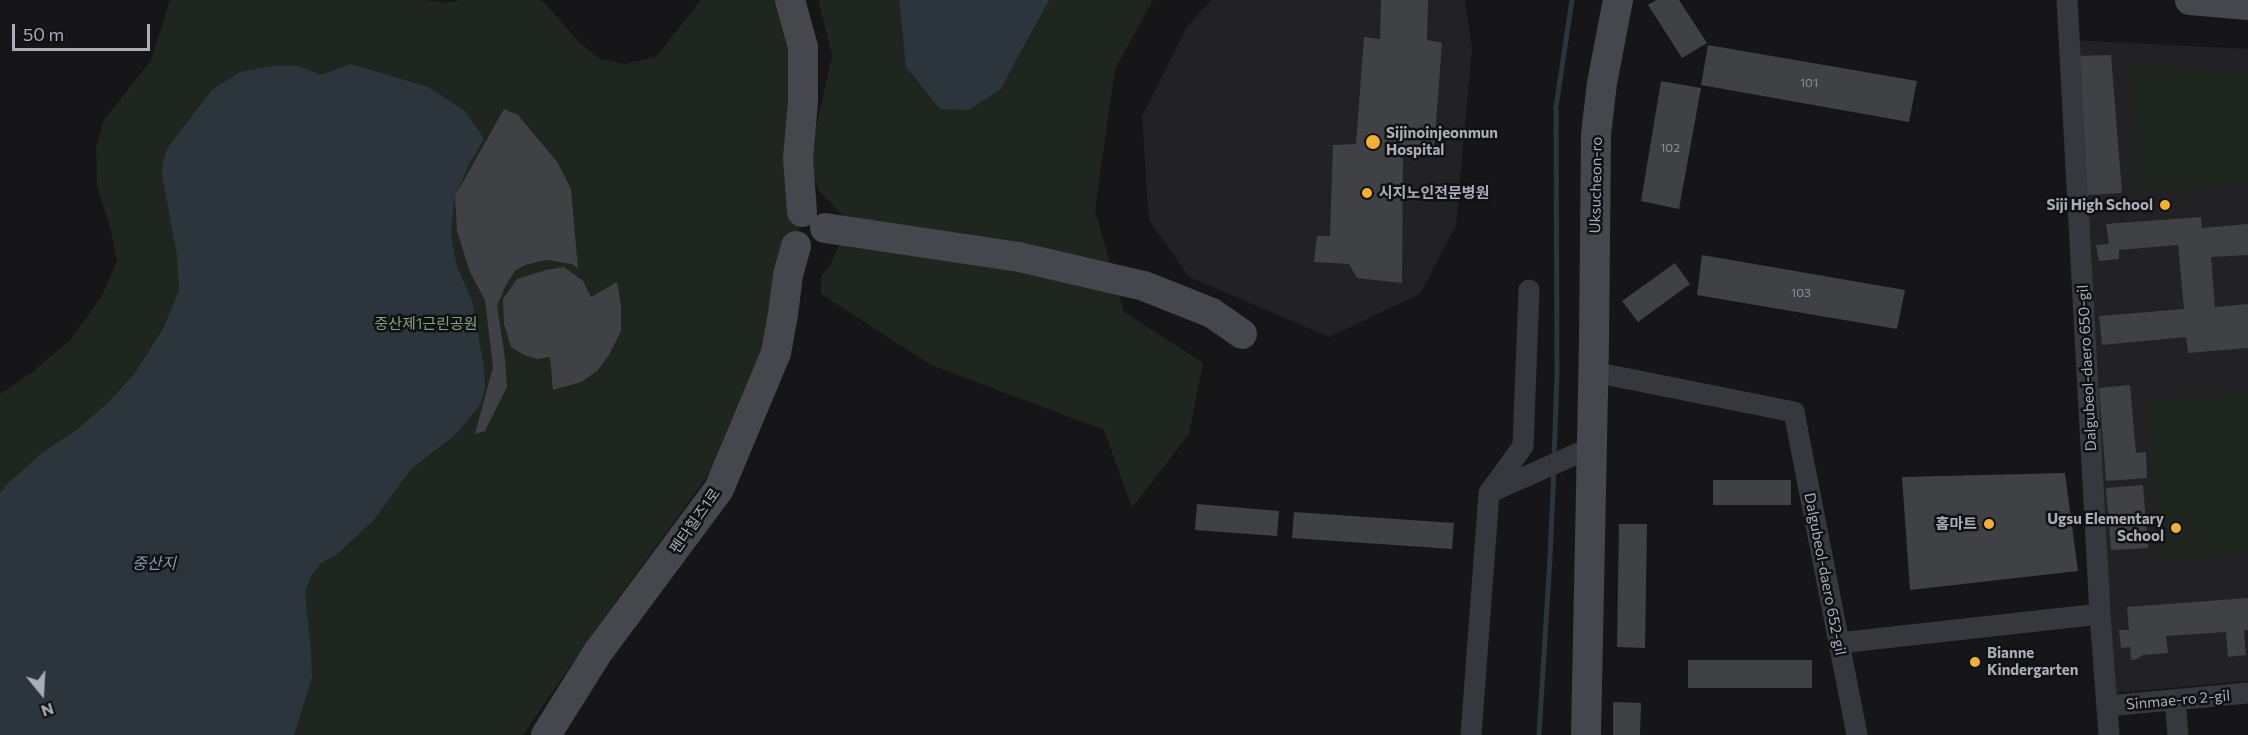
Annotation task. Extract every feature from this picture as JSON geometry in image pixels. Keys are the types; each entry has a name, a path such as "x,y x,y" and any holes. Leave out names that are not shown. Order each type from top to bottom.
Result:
{"street":[{"path":"790,0 803,47 803,102 798,158 814,220 1019,257 1144,286 1212,313 1242,334"},
{"name":"Uksucheon-ro","path":"1586,735 1594,372 1596,135 1602,83 1618,0"},
{"name":"Dalgubeol-daero 650-gil","path":"2067,0 2100,614 2109,735"},
{"path":"2190,0 2248,5"},
{"name":"펜타힐즈1로","path":"546,735 598,652 719,489 776,353 788,275 795,246 788,235 789,224 797,214 814,220"},
{"path":"1471,735 1489,493 1523,446 1528,290"},
{"name":"Dalgubeol-daero 652-gil","path":"1594,372 1794,412 1857,735"},
{"path":"1489,493 1592,447"},
{"path":"1839,643 2100,614"},
{"name":"Sinmae-ro 2-gil","path":"2107,706 2248,693"},
{"path":"2175,700 2178,735"}],"shaded area":[{"path":"1211,0 1465,0 1472,48 1456,225 1420,294 1329,337 1189,277 1149,220 1142,116 1186,28"},
{"path":"2070,40 2248,49 2248,681 2115,693"}],"green space":[{"name":"중산제1근린공원","path":"170,0 425,0 443,3 462,0 539,0 544,2 580,43 600,59 625,64 656,57 701,0 790,0 802,212 796,246 749,419 596,629 523,735 0,735 0,394 31,373 70,340 102,296 117,261 111,231 97,186 96,148 104,120 151,60"},
{"path":"818,0 1153,0 1115,69 1095,210 1124,312 1203,363 1189,434 1132,508 1104,430 931,365 821,294 821,276 831,264 849,222 819,191 808,163 832,56"},
{"path":"2128,65 2248,73 2248,184 2137,192"},
{"path":"2248,392 2248,553 2158,560 2145,401"}],"water":[{"path":"899,0 1049,0 1000,90 968,110 940,109 906,67"},
{"name":"중산지","path":"351,64 428,87 466,112 484,139 468,166 454,200 451,236 457,267 472,300 484,367 485,388 480,405 456,434 411,469 374,520 337,554 320,564 310,578 305,593 312,677 294,735 0,735 0,493 42,453 79,428 109,402 135,373 163,329 179,290 177,256 162,175 163,161 168,147 212,90 240,72 273,66 299,66 320,75"}],"building":[{"name":"시지노인전문병원","path":"1381,0 1428,0 1427,40 1442,43 1434,150 1403,147 1402,283 1357,278 1349,264 1314,262 1317,236 1330,236 1333,145 1356,144 1364,37 1380,39"},
{"path":"1656,0 1679,0 1707,43 1682,58 1648,5"},
{"path":"1708,45 1917,81 1909,122 1701,85"},
{"path":"2111,55 2122,193 2086,195 2076,56"},
{"path":"1661,81 1701,88 1679,209 1641,201"},
{"path":"504,109 518,115 558,163 571,189 578,269 572,264 546,260 525,265 515,271 506,285 497,306 507,387 485,431 475,434 493,367 485,300 470,272 457,231 455,196"},
{"path":"2201,217 2202,228 2248,224 2248,255 2211,257 2215,307 2248,304 2248,348 2188,353 2186,337 2102,345 2099,316 2184,309 2178,245 2119,250 2119,259 2099,261 2096,245 2109,244 2106,224"},
{"path":"1702,255 1905,290 1897,329 1697,295"},
{"path":"1675,263 1690,284 1638,322 1622,301"},
{"path":"564,267 583,281 591,297 617,282 621,305 621,331 609,355 597,371 581,382 553,390 550,357 537,359 524,355 511,347 504,324 503,299 517,279"},
{"path":"2130,385 2136,453 2146,452 2147,478 2106,481 2099,388"},
{"name":"홈마트","path":"2065,473 2078,571 1910,590 1902,477"},
{"path":"1713,480 1791,480 1791,505 1713,505"},
{"path":"2143,485 2148,548 2111,550 2106,488"},
{"path":"1197,504 1279,511 1277,536 1195,530"},
{"path":"1294,512 1454,523 1452,549 1292,538"},
{"path":"1619,524 1647,524 1645,648 1617,647"},
{"path":"2248,598 2248,630 2244,630 2246,655 2228,657 2226,632 2166,636 2168,653 2143,655 2131,660 2130,647 2121,648 2119,630 2129,630 2127,607"},
{"path":"1688,660 1812,660 1812,688 1688,688"},
{"path":"1613,702 1641,703 1640,735 1613,735"}],"waterway":[{"path":"1554,459 1557,373 1556,107 1572,0"},
{"path":"1539,735 1554,468"}],"place":[{"name":"Sijinoinjeonmun Hospital","path":"1373,142"},
{"name":"시지노인전문병원","path":"1367,193"},
{"name":"Siji High School","path":"2165,205"},
{"name":"홈마트","path":"1989,524"},
{"name":"Ugsu Elementary School","path":"2176,528"},
{"name":"Bianne Kindergarten","path":"1975,662"}]}
